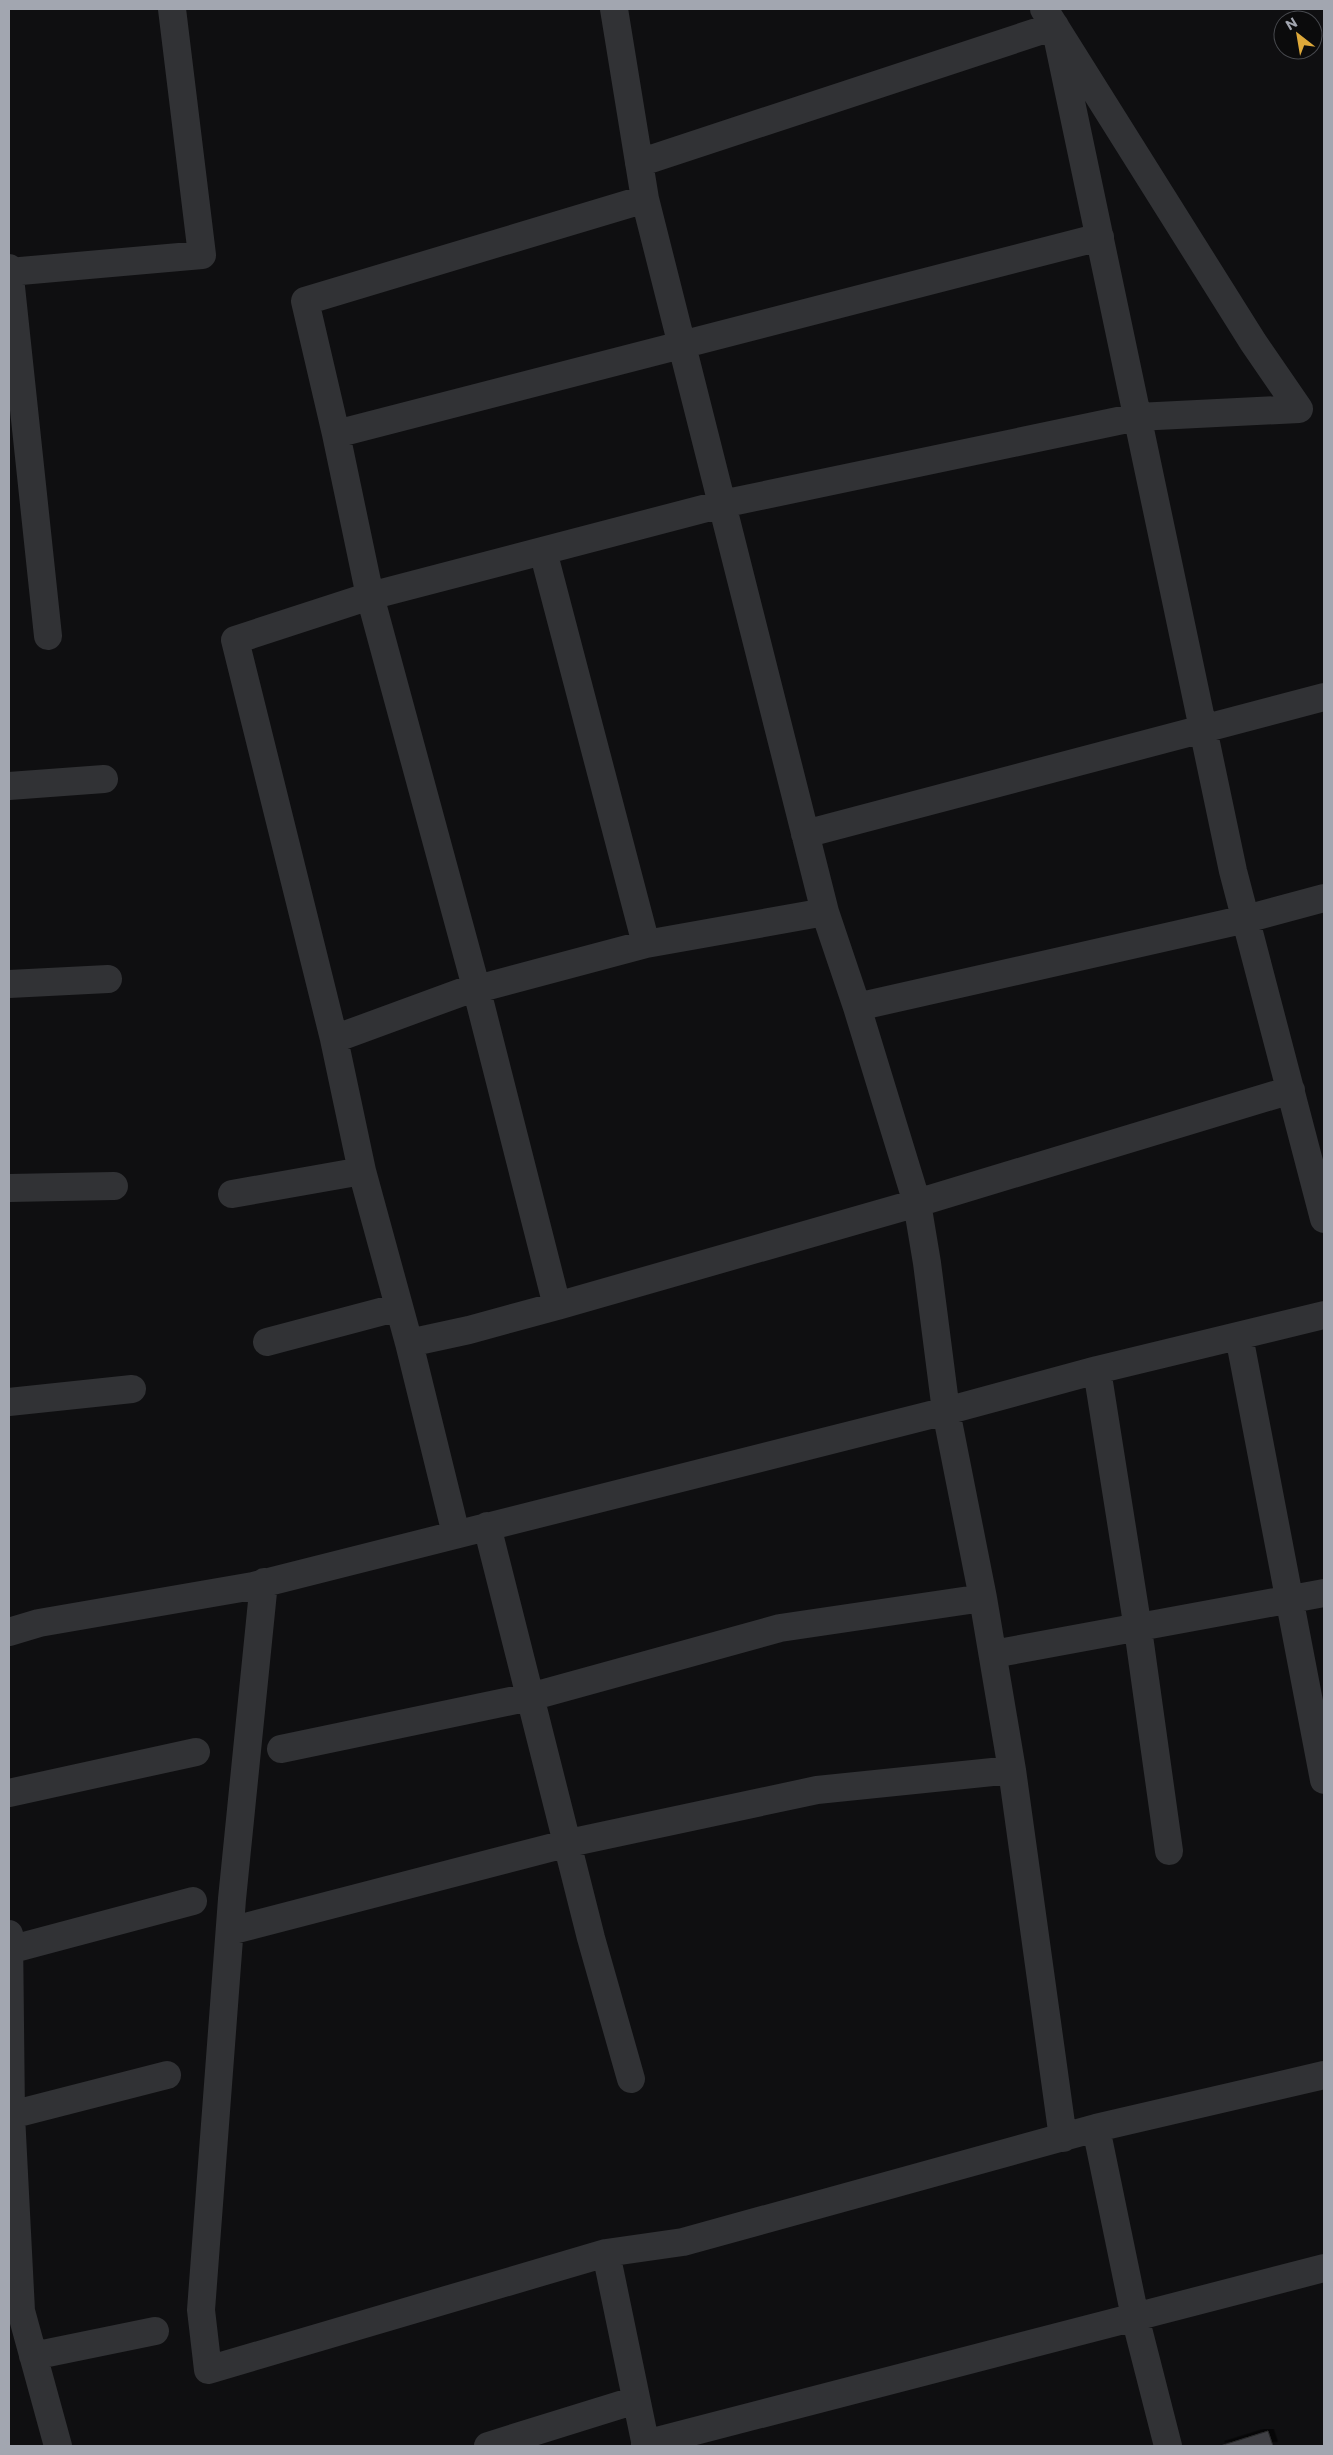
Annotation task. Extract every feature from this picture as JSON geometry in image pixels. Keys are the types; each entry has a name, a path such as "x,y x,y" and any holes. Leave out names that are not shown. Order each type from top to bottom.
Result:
{"street":[{"path":"9,272 202,255 172,9"},
{"path":"619,10 645,199 825,912 857,1007 916,1203 927,1263 946,1411 983,1598 1012,1770 1063,2138"},
{"path":"639,163 1049,18"},
{"path":"1049,18 1100,237 1203,727 1246,920 1324,1219"},
{"path":"456,1534 409,1343 362,1171 334,1039 235,640 370,596 722,504 1137,417 1299,409 1253,342 1049,18"},
{"path":"557,1306 476,987 370,596 336,434 305,301 645,199"},
{"path":"336,434 1100,237"},
{"path":"9,268 48,636"},
{"path":"543,551 646,944"},
{"path":"805,834 1203,727 1324,697"},
{"path":"9,786 104,778"},
{"path":"857,1007 1246,920 1324,898"},
{"path":"334,1039 476,987 481,988 646,944 825,912"},
{"path":"9,984 108,979"},
{"path":"409,1343 557,1306 916,1203 1291,1090"},
{"path":"232,1194 362,1171"},
{"path":"9,1188 114,1186"},
{"path":"267,1342 399,1307"},
{"path":"9,1632 39,1623 264,1582 946,1411 1097,1370 1324,1316"},
{"path":"1239,1336 1324,1780"},
{"path":"1097,1370 1138,1629 1169,1851"},
{"path":"9,1402 132,1389"},
{"path":"487,1526 592,1938 631,2079"},
{"path":"264,1582 230,1931 201,2310 208,2370 606,2253 683,2242 1096,2128 1324,2075"},
{"path":"993,1654 1138,1629 1324,1593"},
{"path":"282,1749 530,1697 780,1628 983,1598"},
{"path":"9,1793 196,1752"},
{"path":"230,1931 569,1843 817,1790 1012,1770"},
{"path":"9,1950 192,1901"},
{"path":"9,1934 11,2115 21,2311 58,2446"},
{"path":"11,2115 167,2075"},
{"path":"1096,2128 1135,2317 1168,2446"},
{"path":"606,2253 646,2445 1324,2268"},
{"path":"34,2356 155,2331"},
{"path":"488,2446 636,2400"}],"building":[{"path":"1268,2431 1273,2446 1220,2446"}]}
